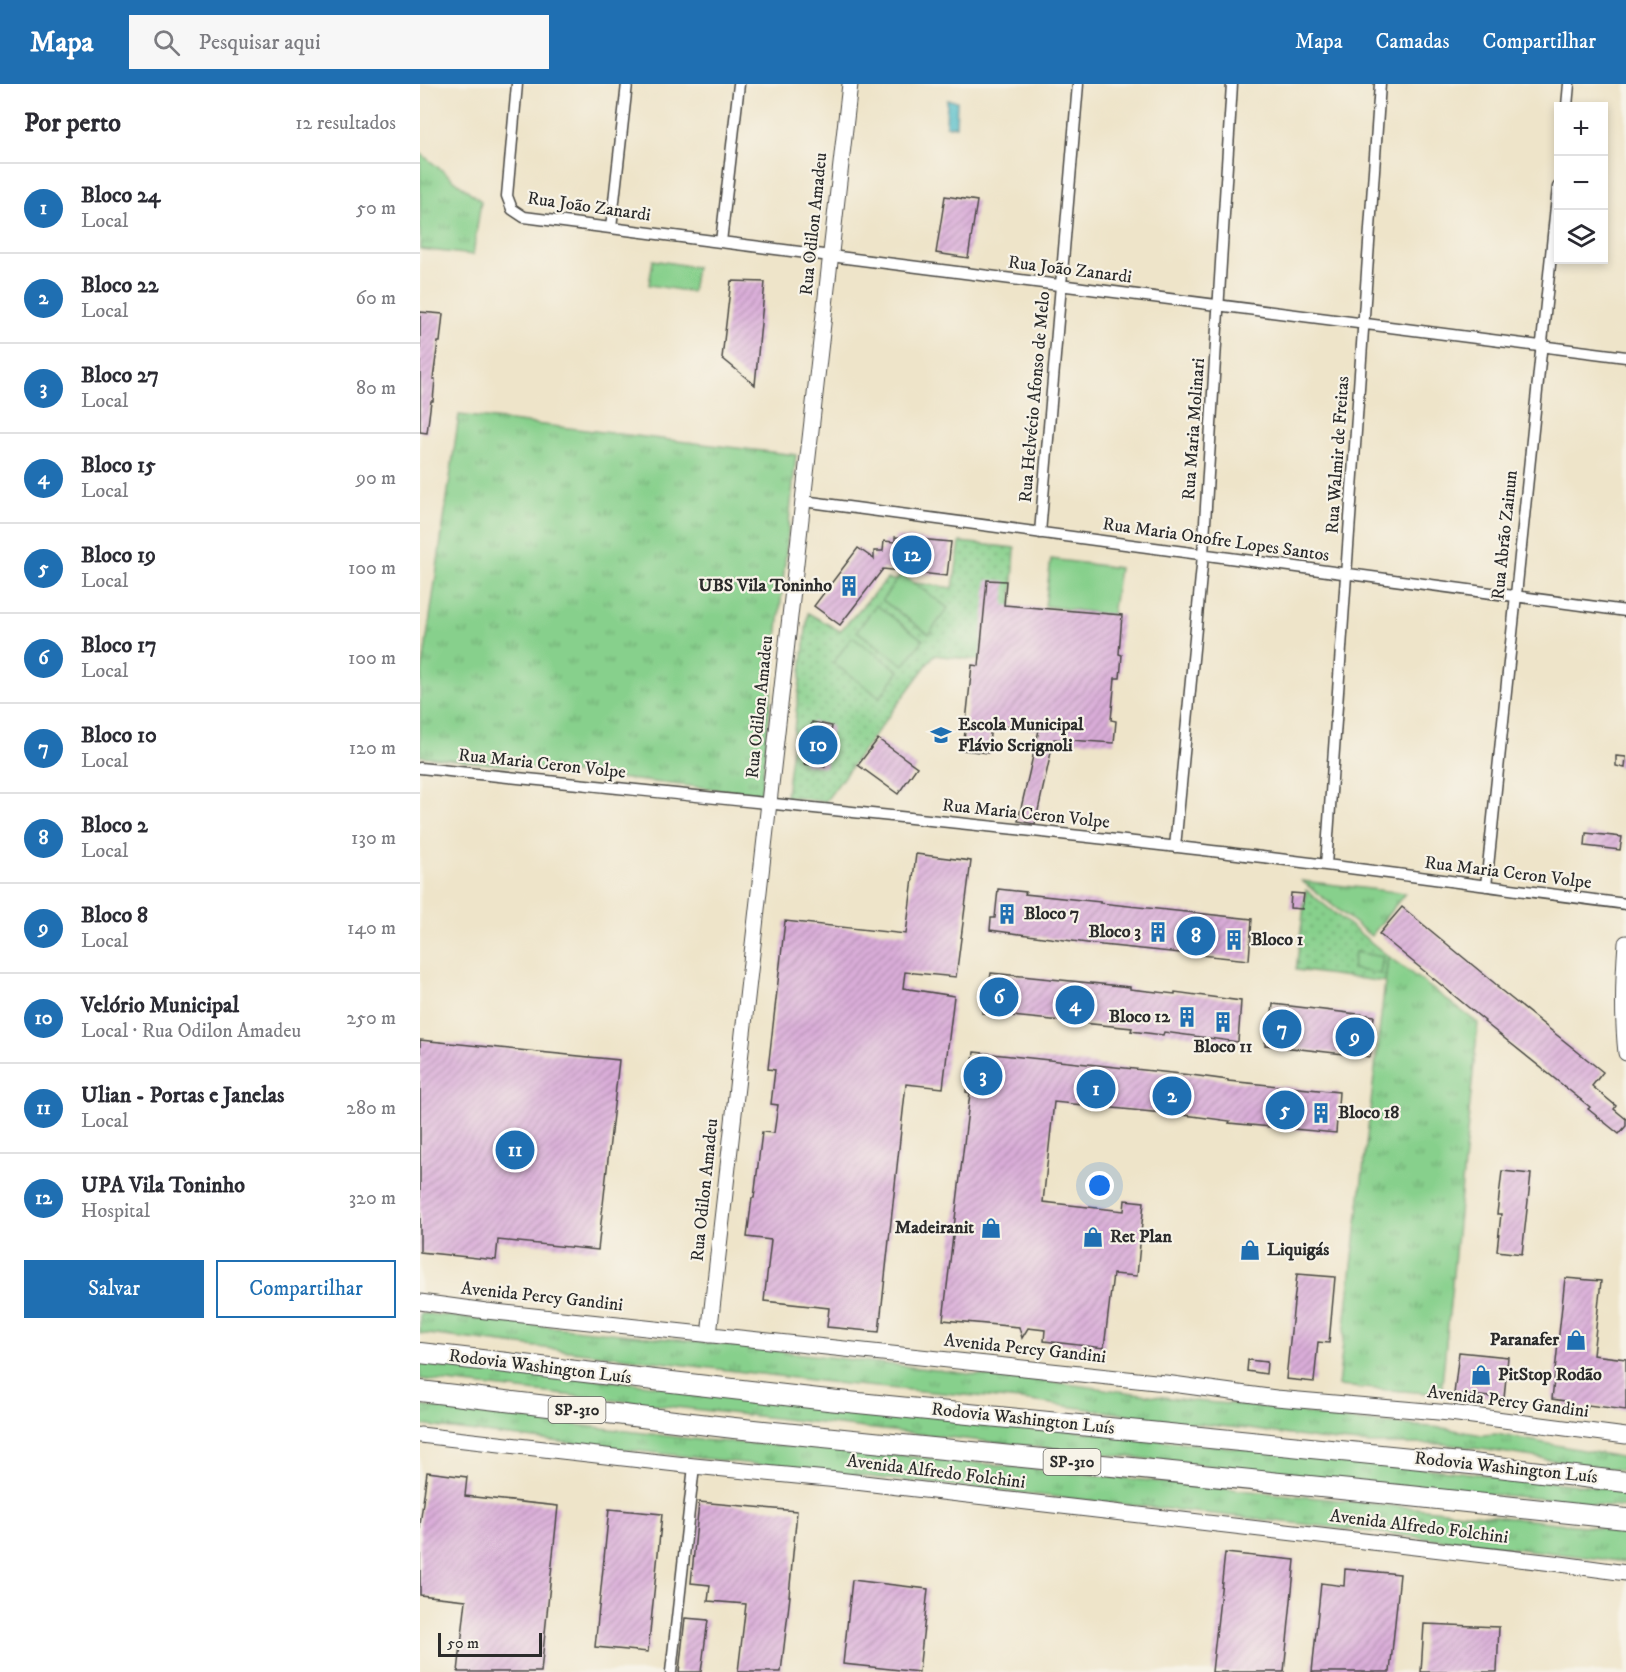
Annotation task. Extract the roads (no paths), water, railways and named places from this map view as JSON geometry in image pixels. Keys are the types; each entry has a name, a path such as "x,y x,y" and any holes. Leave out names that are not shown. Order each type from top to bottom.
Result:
{"highway":[{"name":"Rodovia Washington Luís","path":"420,1353 828,1400 1470,1464 1626,1482"},
{"name":"Rodovia Washington Luís","path":"420,1391 734,1428 1626,1520"}],"main road":[{"name":"Rua Odilon Amadeu","path":"708,1335 850,84"},
{"path":"1626,944 1623,1020 1626,1053"},
{"name":"Avenida Percy Gandini","path":"420,1302 486,1311 1165,1383 1276,1398 1450,1413 1626,1436"},
{"name":"Avenida Alfredo Folchini","path":"420,1435 949,1493 1626,1573"}],"street":[{"name":"Rua João Zanardi","path":"517,84 507,188 508,203 512,210 524,217 1626,357"},
{"path":"611,228 627,84"},
{"path":"721,242 740,84"},
{"name":"Rua Helvécio Afonso de Melo","path":"1040,533 1078,84"},
{"name":"Rua Maria Molinari","path":"1175,847 1203,555 1232,84"},
{"name":"Rua Walmir de Freitas","path":"1326,865 1380,84"},
{"path":"1567,102 1569,84"},
{"name":"Rua Abrão Zainun","path":"1486,886 1556,210"},
{"name":"Rua Maria Onofre Lopes Santos","path":"803,501 1626,611"},
{"name":"Rua Maria Ceron Volpe","path":"420,768 1175,847 1626,904"},
{"path":"672,1672 693,1466"}],"water":[{"path":"947,100 957,101 956,126 946,126"}],"place":[{"name":"UPA Vila Toninho","path":"912,555"},
{"name":"UBS Vila Toninho","path":"849,586"},
{"name":"Escola Municipal Flávio Scrignoli","path":"941,735"},
{"name":"Velório Municipal","path":"818,745"},
{"name":"Bloco 7","path":"1007,914"},
{"name":"Bloco 3","path":"1158,932"},
{"name":"Bloco 2","path":"1196,936"},
{"name":"Bloco 1","path":"1234,940"},
{"name":"Bloco 17","path":"999,997"},
{"name":"Bloco 15","path":"1075,1005"},
{"name":"Bloco 12","path":"1187,1017"},
{"name":"Bloco 11","path":"1223,1022"},
{"name":"Bloco 10","path":"1282,1029"},
{"name":"Bloco 8","path":"1355,1037"},
{"name":"Bloco 27","path":"983,1076"},
{"name":"Bloco 24","path":"1096,1089"},
{"name":"Bloco 22","path":"1172,1096"},
{"name":"Bloco 19","path":"1285,1110"},
{"name":"Bloco 18","path":"1321,1113"},
{"name":"Ulian - Portas e Janelas","path":"515,1150"},
{"name":"Madeiranit","path":"991,1228"},
{"name":"Ret Plan","path":"1093,1237"},
{"name":"Liquigás","path":"1250,1250"},
{"name":"Paranafer","path":"1576,1340"},
{"name":"PitStop Rodão","path":"1481,1375"}]}
